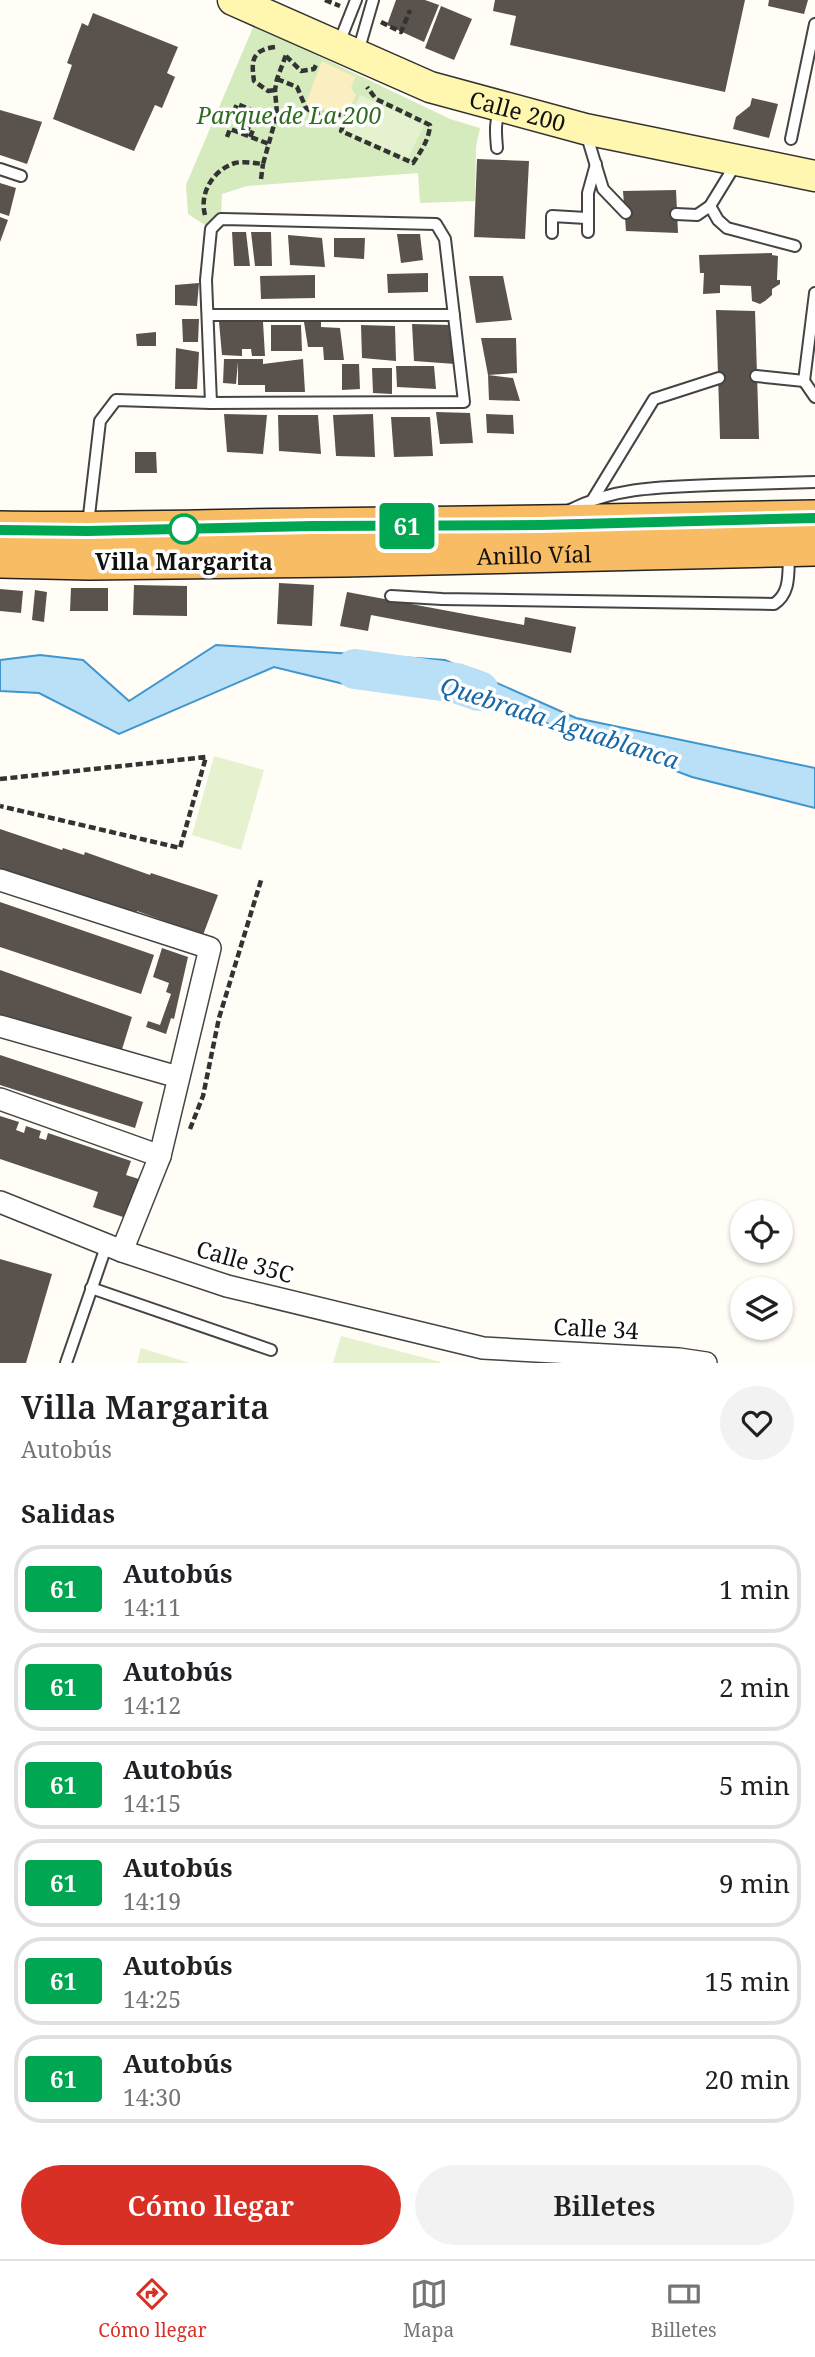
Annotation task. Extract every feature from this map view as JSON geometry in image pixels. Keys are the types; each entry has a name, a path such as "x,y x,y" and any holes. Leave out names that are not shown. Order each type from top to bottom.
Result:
{"highway":[{"name":"Anillo Víal","path":"0,530 541,525 815,518"},
{"name":"Anillo Víal","path":"0,560 89,562 371,559 802,548"}],"main road":[{"name":"Calle 200","path":"233,0 291,44 430,87 585,129 815,176"}],"street":[{"path":"0,880 210,948 160,1156 114,1247"},
{"path":"0,1026 178,1077"},
{"path":"0,1099 160,1156"},
{"name":"Calle 35C","path":"0,1202 114,1247 227,1286 481,1355"},
{"name":"Calle 34","path":"481,1355 706,1363"}],"lane":[{"path":"344,60 356,0"},
{"path":"344,60 373,0"},
{"path":"791,139 815,24"},
{"path":"497,148 498,115 502,107"},
{"path":"585,129 603,189 626,213"},
{"path":"676,214 697,215 710,206 738,159"},
{"path":"588,232 588,193 596,164"},
{"path":"0,169 21,176"},
{"path":"710,206 718,220 727,228 795,246"},
{"path":"552,233 552,216 586,218"},
{"path":"88,531 100,421 116,400 211,403 464,402 445,239 436,224 222,219 211,229 206,281 211,403"},
{"path":"815,293 804,382 815,397"},
{"path":"208,315 454,315"},
{"path":"756,376 804,382"},
{"path":"593,499 654,399 719,379"},
{"path":"541,525 593,499 621,491 662,486 815,482"},
{"path":"391,596 442,600 774,604 782,599 786,591 802,548"},
{"path":"66,1363 91,1288 114,1247"},
{"path":"91,1288 271,1350"}],"path":[{"path":"277,79 297,87 306,108 312,112 349,116 341,131 413,163 430,134 430,125 376,99 344,60 300,71 291,44"},
{"path":"261,180 277,114 277,79 291,44"},
{"path":"275,90 268,91 254,80 252,65 255,56 263,49 291,44"},
{"path":"250,137 253,130 230,120 237,104 252,110"},
{"path":"228,137 230,130 268,147"},
{"path":"211,229 204,212 204,197 209,180 234,163 263,164"},
{"path":"0,779 206,757 180,848 0,806"}],"green space":[{"name":"Parque de La 200","path":"254,25 450,119 480,128 476,147 475,201 420,203 418,173 247,186 222,194 221,219 211,229 188,214 186,185"},
{"path":"360,95 424,125 408,159 344,130"},
{"path":"214,756 264,770 241,850 192,835"},
{"path":"341,1336 441,1362 333,1363"},
{"path":"141,1348 190,1363 137,1363"}],"sand":[{"path":"322,61 355,77 351,88 356,95 348,112 309,107 306,103"}],"water":[{"path":"216,645 445,660 576,718 815,768 815,808 692,777 417,675 348,685 274,667 119,734 39,693 0,691 0,660 40,655 83,660 129,701"}],"building":[{"path":"396,0 425,0 439,5 424,42 387,25"},
{"path":"495,0 745,0 725,92 510,45 516,16 493,11"},
{"path":"769,0 808,0 804,14 768,6"},
{"path":"441,6 472,19 454,60 425,48"},
{"path":"93,13 178,47 167,73 175,77 162,108 155,105 134,151 53,119 72,65 67,63 82,23 88,26"},
{"path":"752,98 778,104 769,138 733,129 736,117 750,106"},
{"path":"0,110 42,122 27,164 0,155"},
{"path":"477,159 529,161 525,239 474,237"},
{"path":"0,183 16,188 9,216 0,213"},
{"path":"676,190 678,233 626,231 623,191"},
{"path":"0,217 8,220 0,242"},
{"path":"232,232 246,232 250,266 234,266"},
{"path":"251,232 271,232 272,266 255,266"},
{"path":"397,234 420,234 423,260 401,263"},
{"path":"288,235 322,238 325,267 290,265"},
{"path":"334,238 365,238 364,259 334,257"},
{"path":"772,253 778,256 777,280 780,280 780,284 772,289 772,295 760,304 752,301 751,286 720,285 720,293 703,294 704,273 700,273 699,255"},
{"path":"428,273 428,292 388,293 387,274"},
{"path":"315,275 315,298 261,299 260,276"},
{"path":"469,276 503,276 512,320 476,323"},
{"path":"199,283 197,306 175,305 175,285"},
{"path":"716,310 755,311 759,439 720,439"},
{"path":"182,319 199,319 198,342 183,342"},
{"path":"219,322 263,322 265,356 252,356 251,349 242,349 242,356 222,355"},
{"path":"304,322 321,322 321,327 340,328 344,360 324,360 323,347 308,347"},
{"path":"412,324 450,325 455,364 414,361"},
{"path":"271,325 301,325 302,351 271,351"},
{"path":"361,325 395,326 396,361 362,358"},
{"path":"156,332 156,346 137,346 136,334"},
{"path":"481,338 516,338 517,373 488,375"},
{"path":"176,348 199,352 197,389 175,389"},
{"path":"224,359 263,359 263,364 303,359 305,392 265,392 265,385 238,385 238,362 236,384 223,383"},
{"path":"342,364 359,364 360,389 342,390"},
{"path":"396,366 434,366 436,389 397,387"},
{"path":"372,368 392,368 392,394 373,393"},
{"path":"488,375 513,378 520,401 489,400"},
{"path":"436,412 470,413 473,443 440,444"},
{"path":"224,414 267,415 263,454 227,452"},
{"path":"373,414 375,457 336,456 333,415"},
{"path":"486,414 513,415 514,434 487,433"},
{"path":"278,415 318,415 321,454 279,451"},
{"path":"391,417 430,417 433,456 394,457"},
{"path":"135,452 156,452 157,473 135,473"},
{"path":"279,583 314,585 312,626 277,624"},
{"path":"134,585 187,586 187,616 133,615"},
{"path":"71,588 108,588 108,611 70,611"},
{"path":"0,589 23,591 21,613 0,611"},
{"path":"35,590 47,592 44,622 32,620"},
{"path":"347,592 524,625 525,617 576,627 571,653 371,615 368,631 340,626"},
{"path":"0,829 62,850 63,848 84,855 85,852 218,895 203,935 137,911 136,914 71,891 70,894 0,872"},
{"path":"0,902 154,955 141,994 0,947"},
{"path":"162,948 188,957 174,1019 171,1018 166,1034 146,1027 148,1021 160,1025 171,994 166,992 169,983 153,977"},
{"path":"0,970 132,1017 119,1059 0,1018"},
{"path":"0,1055 143,1102 135,1128 0,1085"},
{"path":"0,1116 19,1122 16,1130 24,1133 26,1126 41,1131 39,1138 46,1140 48,1133 131,1161 126,1175 142,1180 129,1219 93,1207 98,1192 0,1159"},
{"path":"0,1259 52,1274 26,1363 0,1363"}],"waterway":[{"name":"Quebrada Aguablanca","path":"355,669 456,683 479,691"}],"bus line":[{"name":"61","path":"0,530 541,525 815,518"}],"place":[{"name":"Villa Margarita","path":"184,529"}]}
